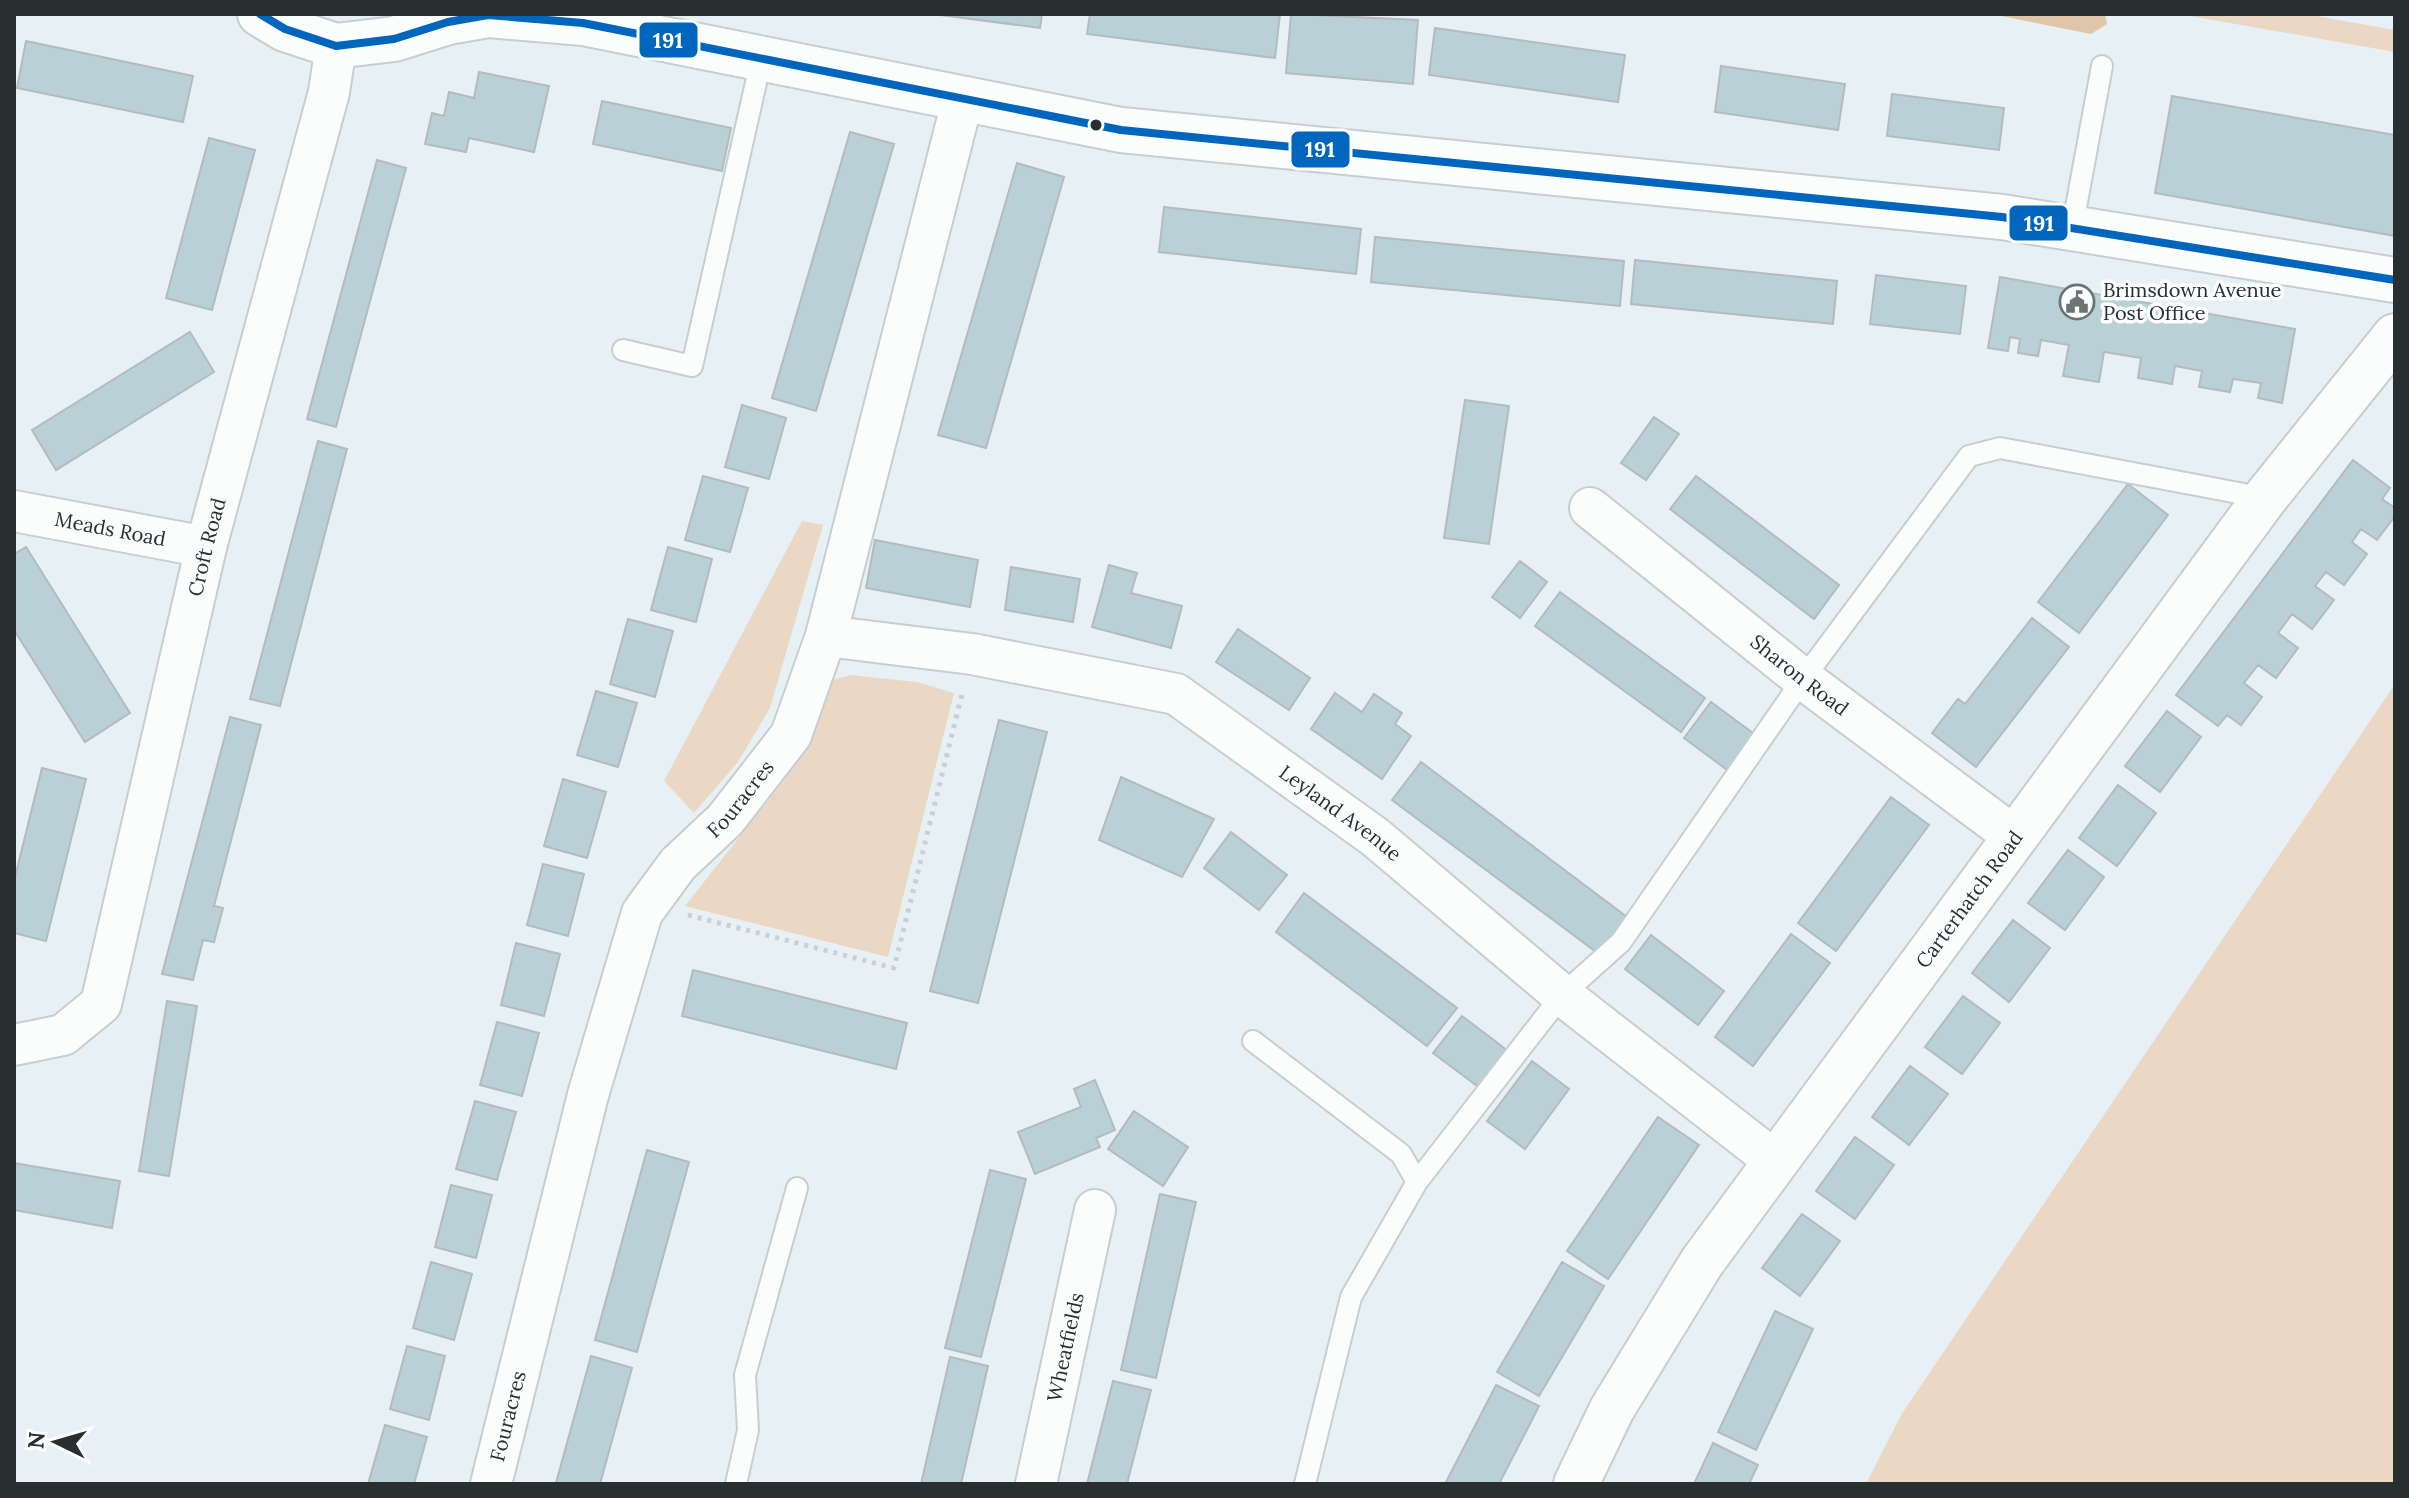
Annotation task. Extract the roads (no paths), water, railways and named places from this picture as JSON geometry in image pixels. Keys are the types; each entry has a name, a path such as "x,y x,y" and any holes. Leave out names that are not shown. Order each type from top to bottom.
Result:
{"street":[{"path":"260,14 285,29 336,46 394,39 448,22 488,15 583,23 762,56 1121,130 2002,217 2395,280"},
{"name":"Croft Road","path":"14,1045 63,1035 101,1004 206,547 329,92 336,46"},
{"name":"Fouracres","path":"491,1484 588,1095 642,913 678,864 725,820 791,735 826,636 963,98"},
{"name":"Carterhatch Road","path":"1576,1484 1612,1409 1702,1262 2265,498 2395,336"},
{"name":"Sharon Road","path":"1590,508 1803,679 2015,837"},
{"name":"Meads Road","path":"14,511 206,547"},
{"name":"Leyland Avenue","path":"826,636 972,654 1176,694 1375,837 1562,995 1775,1161"},
{"name":"Wheatfields","path":"1036,1484 1095,1210"}],"lane":[{"path":"623,350 692,366 762,56"},
{"path":"2072,229 2102,66"},
{"path":"1305,1484 1351,1297 1417,1182 1562,995 1621,942 1803,679 1969,456 2000,448 2265,498"},
{"path":"1253,1041 1401,1154 1417,1182"},
{"path":"736,1484 748,1430 745,1375 797,1188"}],"place":[{"name":"Brimsdown Avenue Post Office","path":"2077,302"}]}
